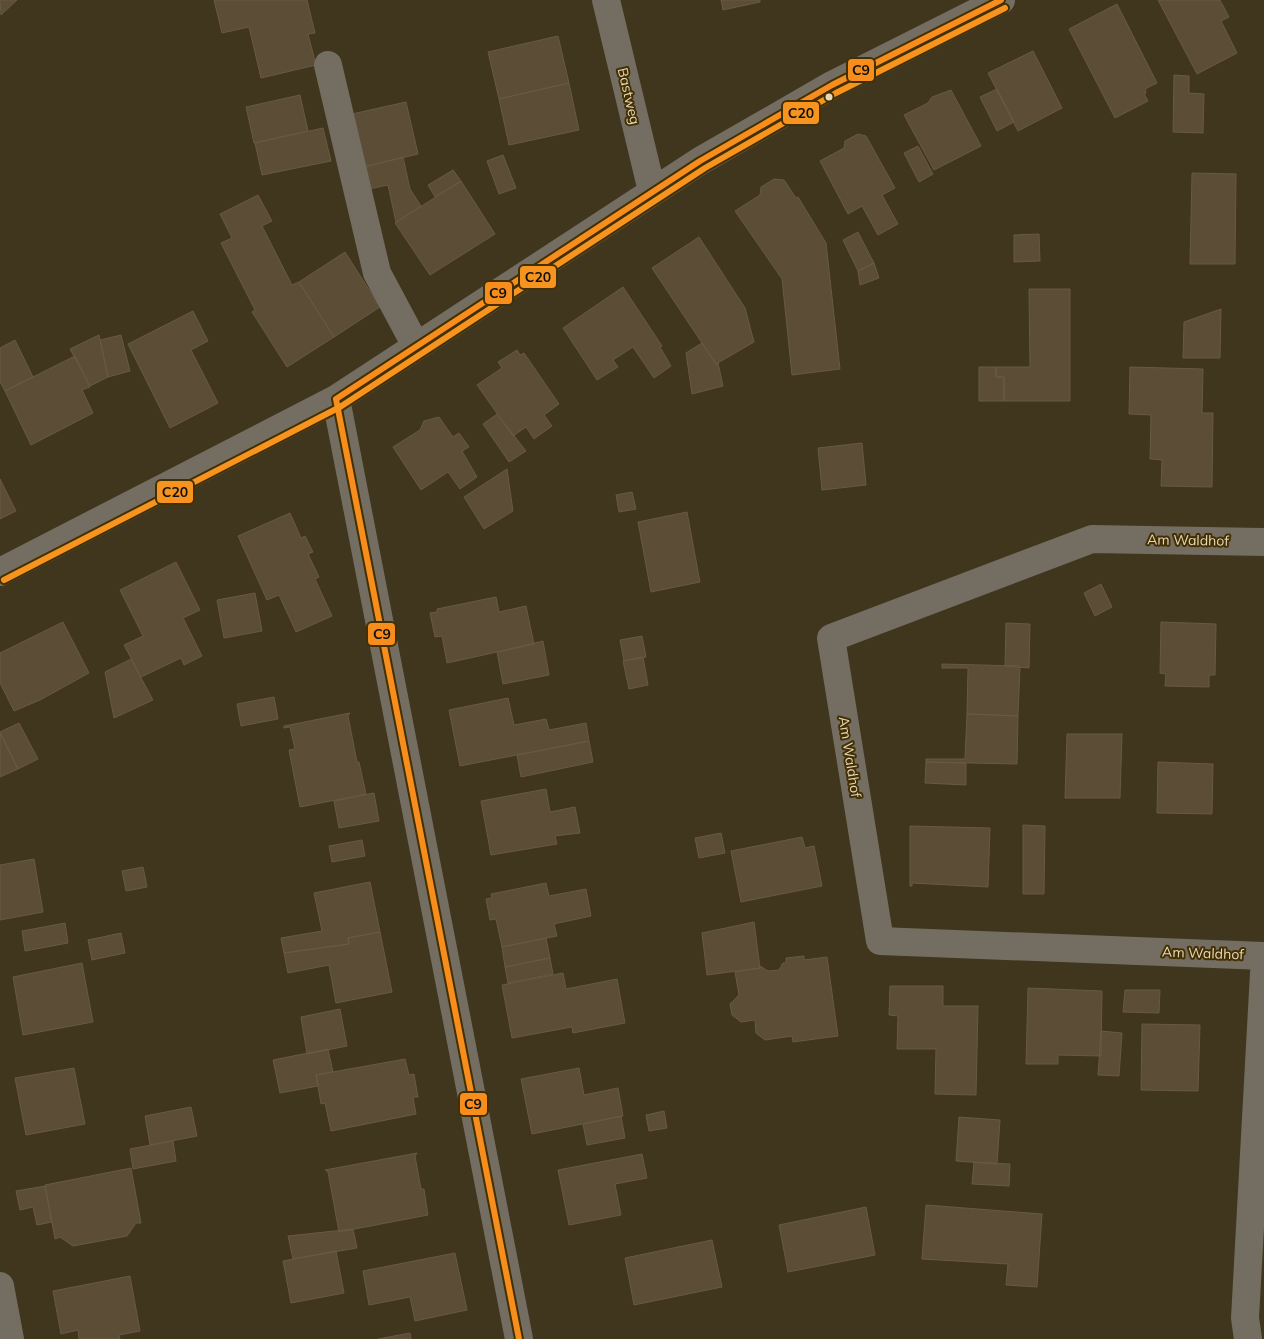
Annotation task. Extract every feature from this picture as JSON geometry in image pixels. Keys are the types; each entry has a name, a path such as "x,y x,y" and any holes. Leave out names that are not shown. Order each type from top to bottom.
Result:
{"street":[{"name":"Bastweg","path":"606,0 652,191"},
{"path":"0,572 336,399 652,191 832,85 1001,0"},
{"path":"328,65 378,273 416,346"},
{"path":"336,399 519,1339"},
{"name":"Am Waldhof","path":"1264,542 1092,539 831,638 880,941 1264,956"},
{"path":"1248,1339 1245,1318 1264,973"},
{"path":"0,1286 10,1339"}],"building":[{"path":"0,0 17,0 1,15"},
{"path":"214,0 307,0 315,33 308,34 316,65 261,78 249,27 222,33"},
{"path":"721,0 760,0 760,2 723,10"},
{"path":"1158,0 1220,0 1229,17 1221,21 1237,53 1197,74"},
{"path":"1117,4 1157,83 1145,89 1146,93 1144,94 1148,101 1115,118 1069,29"},
{"path":"558,36 569,83 499,99 488,52"},
{"path":"1033,51 1062,108 1018,131 988,73"},
{"path":"1174,75 1189,76 1189,93 1204,94 1203,133 1173,132"},
{"path":"569,83 579,130 509,145 499,99"},
{"path":"997,89 1014,122 997,131 980,97"},
{"path":"951,90 981,146 934,170 904,115 928,103 932,97"},
{"path":"300,95 308,131 254,143 246,107"},
{"path":"406,102 418,154 364,167 352,114"},
{"path":"323,128 331,161 262,175 255,143"},
{"path":"858,134 866,136 895,188 882,195 898,224 878,235 862,206 848,214 820,161 844,148 845,141"},
{"path":"918,146 933,174 919,182 904,153"},
{"path":"503,155 516,188 499,194 487,161"},
{"path":"403,157 410,189 421,206 396,222 388,185 369,189 364,167"},
{"path":"453,170 461,181 435,197 428,185"},
{"path":"1192,173 1236,174 1235,264 1190,264"},
{"path":"774,179 784,180 796,198 798,197 826,243 840,369 792,375 782,279 735,211 760,195 761,187"},
{"path":"461,181 495,234 430,275 395,223"},
{"path":"258,195 272,221 262,226 292,285 299,282 334,337 287,367 252,312 255,310 221,243 232,238 220,214"},
{"path":"858,232 874,263 858,271 843,240"},
{"path":"1039,234 1040,261 1014,262 1014,235"},
{"path":"699,237 745,308 754,342 716,364 652,268"},
{"path":"345,252 380,307 334,337 299,282"},
{"path":"874,263 879,278 860,285 858,271"},
{"path":"623,287 662,346 660,347 671,366 654,378 633,347 613,360 618,367 597,380 563,328"},
{"path":"1029,289 1070,289 1070,401 1004,401 1004,377 996,377 996,367 1030,367"},
{"path":"1221,309 1220,358 1183,358 1184,322"},
{"path":"193,311 208,341 191,350 218,403 170,428 128,344"},
{"path":"99,335 108,377 90,386 70,349"},
{"path":"121,335 130,371 108,377 100,340"},
{"path":"15,340 33,377 5,391 0,382 0,348"},
{"path":"702,343 716,364 718,363 723,386 692,394 686,353"},
{"path":"517,350 520,355 524,353 559,404 544,415 552,426 534,439 526,427 513,436 477,385 502,368 498,362"},
{"path":"75,356 90,387 82,390 93,413 31,445 5,391"},
{"path":"979,367 996,367 996,377 1004,377 1004,401 979,401"},
{"path":"1130,367 1203,369 1202,413 1213,413 1212,487 1161,486 1162,460 1150,459 1151,415 1129,414"},
{"path":"497,414 526,451 509,462 483,424"},
{"path":"439,417 453,437 459,433 469,447 462,451 477,477 460,489 448,472 421,490 393,447 420,430 424,421"},
{"path":"862,443 866,485 822,490 818,448"},
{"path":"507,469 513,511 484,529 464,497"},
{"path":"0,479 16,511 0,519"},
{"path":"632,492 636,509 619,512 616,495"},
{"path":"687,512 700,582 651,592 638,522"},
{"path":"290,513 301,538 305,536 313,552 308,554 319,577 315,579 332,616 296,632 279,595 267,600 238,536"},
{"path":"176,562 200,610 183,618 202,656 184,665 181,658 141,677 124,645 143,636 120,590"},
{"path":"1101,584 1112,607 1095,616 1084,593"},
{"path":"255,593 262,631 224,638 217,600"},
{"path":"496,597 499,612 526,606 534,644 447,663 442,636 435,637 430,613 437,612 437,609"},
{"path":"63,622 89,673 40,700 14,711 0,683 0,653"},
{"path":"1161,622 1216,624 1215,675 1209,675 1209,687 1165,686 1166,674 1160,673"},
{"path":"1006,623 1030,624 1029,668 1005,666"},
{"path":"642,636 646,657 624,661 620,640"},
{"path":"543,641 549,675 503,684 497,652"},
{"path":"643,657 648,685 629,689 623,661"},
{"path":"131,659 153,700 114,718 105,672"},
{"path":"942,664 1020,666 1018,716 967,714 968,668 942,668"},
{"path":"274,697 278,719 241,726 237,704"},
{"path":"508,698 514,725 546,719 549,730 586,723 589,741 460,766 449,710"},
{"path":"350,713 348,716 357,762 359,762 366,794 300,807 289,750 295,749 290,727 284,728 284,726"},
{"path":"967,714 1018,716 1017,764 926,762 926,759 965,759"},
{"path":"19,723 38,759 18,769 0,732"},
{"path":"0,733 18,769 0,777"},
{"path":"1067,734 1122,734 1120,798 1065,798"},
{"path":"589,741 593,762 521,777 517,755"},
{"path":"926,762 966,763 966,785 925,783"},
{"path":"1158,762 1213,764 1212,814 1157,813"},
{"path":"546,789 550,812 575,807 580,833 555,836 557,844 491,855 481,801"},
{"path":"374,793 379,821 339,828 334,801"},
{"path":"1023,825 1045,826 1044,894 1023,894"},
{"path":"910,826 990,828 988,887 912,883 912,886 910,886"},
{"path":"721,833 725,853 699,858 695,838"},
{"path":"802,837 805,848 814,846 822,886 741,902 731,851"},
{"path":"362,840 365,856 332,862 329,846"},
{"path":"34,859 43,912 0,920 0,865"},
{"path":"143,867 147,887 126,891 122,871"},
{"path":"370,882 380,932 348,938 349,944 284,953 281,938 322,931 314,893"},
{"path":"546,883 549,896 586,889 591,916 554,924 557,936 502,947 496,919 490,920 486,899 492,898 491,894"},
{"path":"754,922 760,968 707,975 702,933"},
{"path":"65,923 68,943 25,951 22,931"},
{"path":"380,932 392,992 336,1003 329,965 288,973 284,953 349,944 348,938"},
{"path":"121,933 125,953 92,960 88,940"},
{"path":"546,938 550,958 505,967 502,947"},
{"path":"804,956 804,960 827,957 838,1036 793,1042 792,1036 765,1040 756,1033 755,1020 741,1022 732,1015 730,1004 739,995 735,972 760,968 760,966 768,971 779,970 783,963 786,963 786,958"},
{"path":"550,958 553,974 508,983 505,967"},
{"path":"82,963 93,1022 23,1035 13,977"},
{"path":"563,973 566,989 617,979 625,1023 573,1033 572,1027 512,1038 502,985"},
{"path":"890,986 943,986 943,1006 978,1006 976,1095 935,1094 936,1049 897,1049 898,1016 889,1015"},
{"path":"1028,988 1102,991 1101,1056 1058,1055 1058,1064 1026,1064"},
{"path":"1125,990 1160,990 1159,1013 1123,1012"},
{"path":"340,1009 347,1046 307,1054 301,1017"},
{"path":"1142,1024 1200,1025 1198,1091 1141,1090"},
{"path":"1101,1031 1122,1033 1119,1076 1098,1075"},
{"path":"328,1049 333,1072 316,1075 318,1086 280,1093 273,1060"},
{"path":"405,1059 409,1075 414,1074 418,1097 413,1097 416,1114 331,1131 325,1103 321,1104 316,1075"},
{"path":"74,1068 85,1124 26,1135 15,1078"},
{"path":"579,1068 584,1095 618,1088 623,1116 532,1134 521,1079"},
{"path":"191,1107 197,1136 150,1145 145,1116"},
{"path":"664,1111 667,1128 649,1131 646,1115"},
{"path":"621,1116 625,1138 587,1145 583,1124"},
{"path":"959,1117 1000,1120 997,1164 956,1161"},
{"path":"173,1141 176,1161 133,1169 130,1149"},
{"path":"417,1153 415,1156 421,1189 424,1189 428,1215 339,1232 328,1172 325,1170"},
{"path":"642,1154 647,1178 615,1184 621,1215 569,1225 558,1170"},
{"path":"974,1162 1010,1164 1009,1186 972,1184"},
{"path":"131,1168 141,1223 136,1223 127,1236 73,1246 60,1237 55,1239 45,1185"},
{"path":"45,1186 52,1222 37,1225 33,1207 20,1210 16,1191"},
{"path":"926,1205 1042,1214 1037,1287 1006,1285 1008,1264 922,1259"},
{"path":"866,1207 875,1255 788,1272 779,1225"},
{"path":"353,1229 357,1248 293,1259 288,1236"},
{"path":"712,1240 722,1287 634,1305 625,1258"},
{"path":"336,1251 344,1293 291,1303 283,1261"},
{"path":"455,1253 467,1310 415,1321 410,1297 369,1305 363,1271"},
{"path":"130,1276 140,1331 119,1335 120,1339 79,1339 78,1330 61,1334 53,1291"},
{"path":"410,1333 411,1339 378,1339"}],"transit line":[{"name":"C9","path":"336,399 700,161 832,85 1001,0"},
{"name":"C20","path":"4,580 340,407 705,168 836,93 1005,8"},
{"name":"C9","path":"336,399 519,1339"}]}
